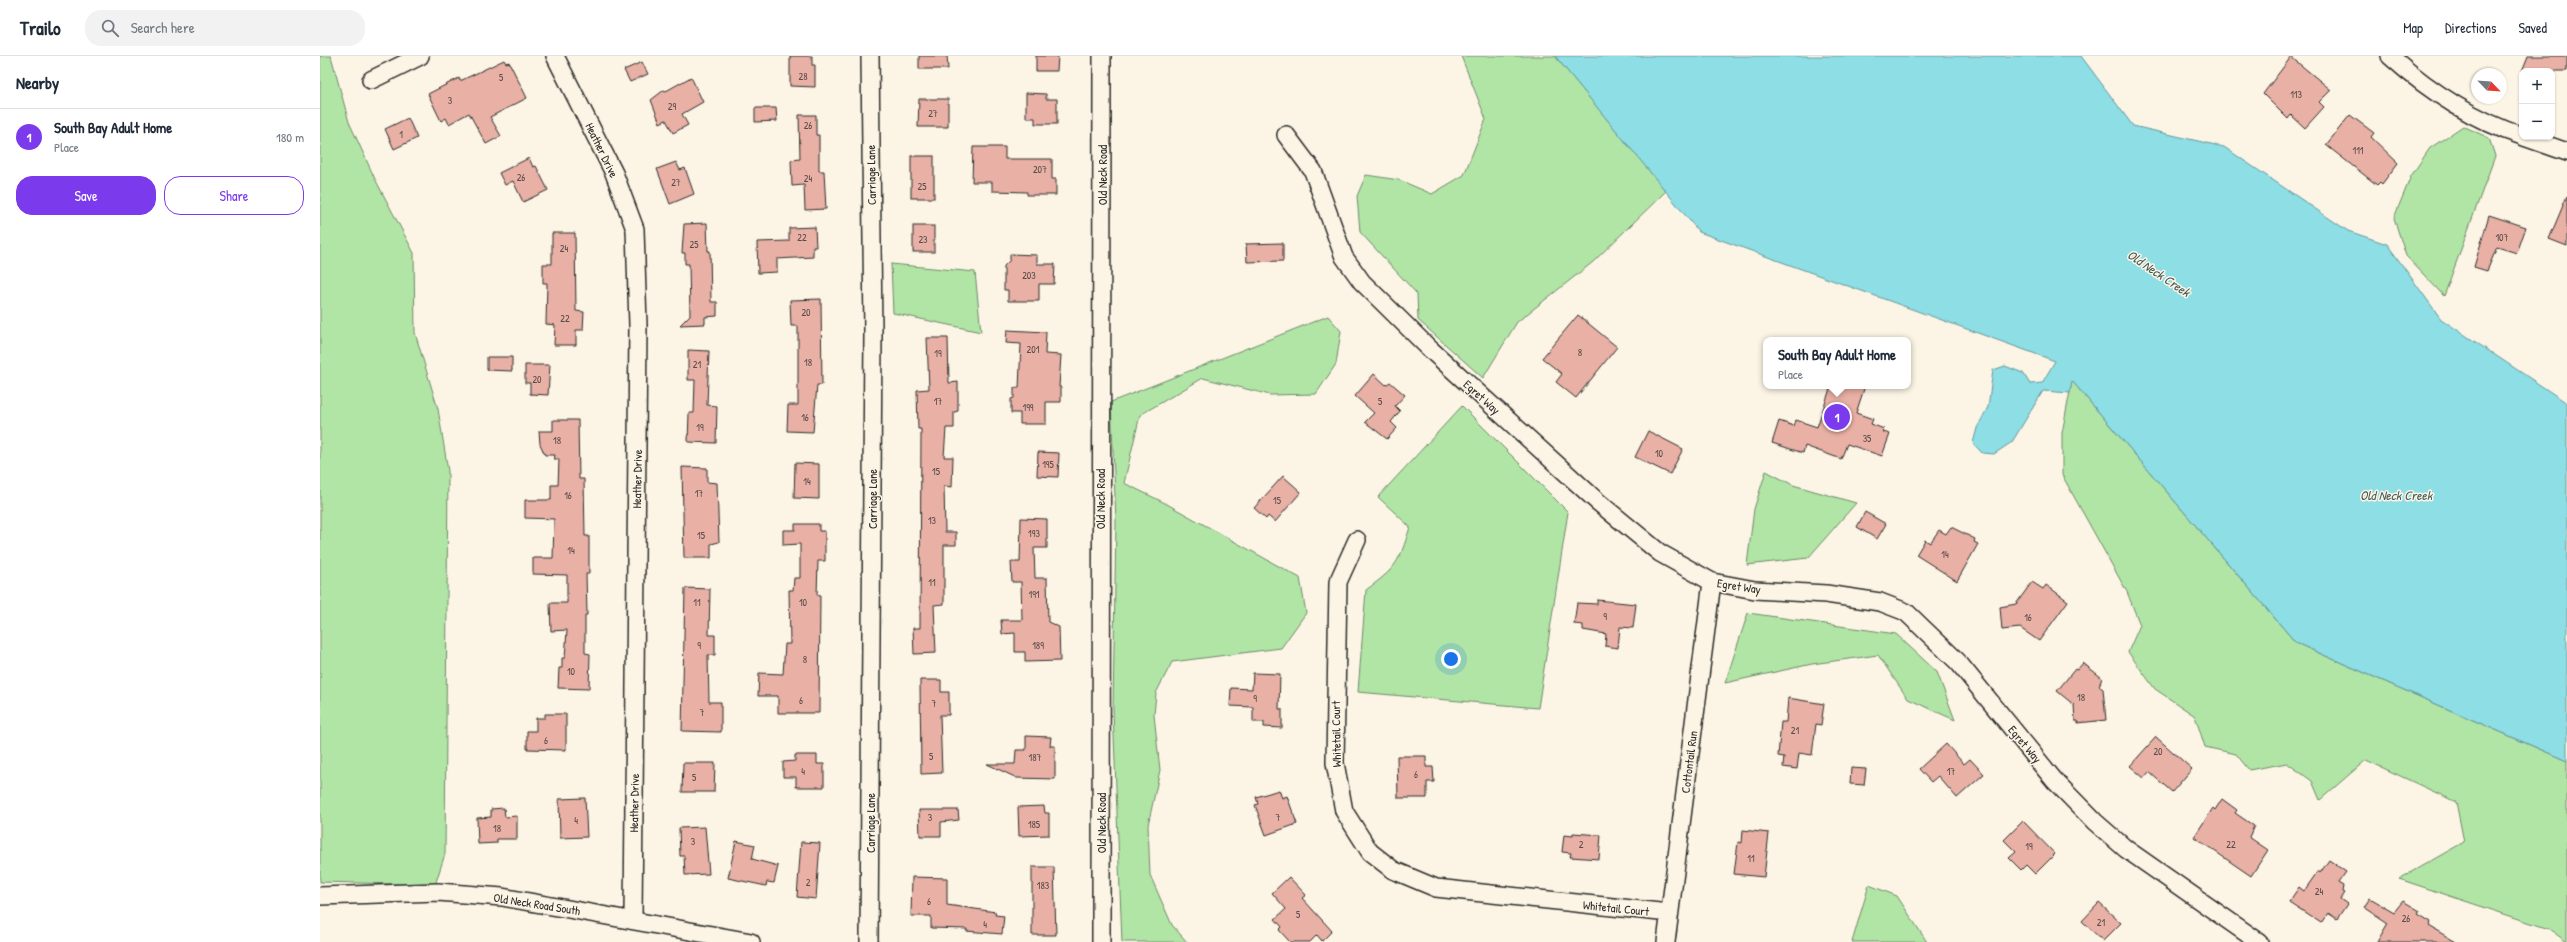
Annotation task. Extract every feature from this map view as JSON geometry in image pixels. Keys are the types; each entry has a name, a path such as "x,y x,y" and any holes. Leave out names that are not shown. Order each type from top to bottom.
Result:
{"street":[{"path":"371,80 420,56"},
{"name":"Heather Drive","path":"555,56 614,173 635,229 638,325 632,920"},
{"name":"Carriage Lane","path":"869,942 873,332 870,56"},
{"name":"Old Neck Road","path":"1101,942 1102,56"},
{"path":"2390,56 2410,74 2455,105 2519,135"},
{"name":"Egret Way","path":"1286,135 1313,171 1344,257 1362,282 1390,312 1598,502 1660,553 1712,582 1755,590 1826,594 1880,602 1906,612 1958,662 2054,780 2094,822 2126,849 2259,942"},
{"path":"2532,140 2567,152"},
{"name":"Whitetail Court","path":"1357,540 1338,582 1335,763 1344,811 1370,852 1393,870 1436,888 1669,913"},
{"name":"Cottontail Run","path":"1666,942 1712,582"},
{"name":"Old Neck Road South","path":"320,896 445,893 502,897 751,942"}],"green space":[{"path":"320,56 331,56 349,122 375,179 414,253 415,333 438,409 448,471 445,854 435,885 320,882"},
{"path":"1461,56 1555,56 1666,191 1593,262 1517,322 1483,378 1418,320 1417,294 1360,232 1357,196 1366,175 1399,180 1432,194 1464,175 1486,119"},
{"path":"2463,126 2489,138 2495,156 2444,296 2406,256 2394,218 2411,176 2430,148"},
{"path":"891,264 975,272 981,332 893,313"},
{"path":"1328,316 1341,331 1336,364 1316,394 1270,395 1203,378 1140,415 1124,483 1165,503 1300,578 1306,613 1281,648 1172,662 1156,693 1154,715 1160,770 1148,825 1150,875 1172,925 1187,942 1122,942 1113,710 1116,521 1111,402"},
{"path":"2072,381 2296,643 2567,761 2567,942 2549,929 2399,879 2464,842 2456,802 2366,760 2320,800 2312,781 2287,763 2249,770 2236,754 2205,747 2195,716 2155,689 2128,652 2140,625 2127,592 2062,475 2062,433"},
{"path":"1462,406 1568,512 1538,708 1358,692 1366,590 1384,576 1395,564 1403,549 1410,527 1378,497"},
{"path":"1766,471 1793,485 1856,503 1808,558 1747,565 1754,509"},
{"path":"1748,613 1896,634 1937,672 1955,720 1908,699 1878,655 1812,664 1725,683"},
{"path":"1869,885 1897,896 1927,942 1852,942"}],"water":[{"name":"Old Neck Creek","path":"1555,56 2081,56 2133,126 2224,147 2348,231 2387,244 2441,319 2567,403 2567,761 2296,643 2072,381 2070,393 2043,391 2012,442 1994,454 1982,453 1973,443 1977,428 1988,407 1993,370 2005,366 2023,373 2030,384 2042,383 2055,361 1699,232"}],"building":[{"path":"790,56 812,56 812,65 815,65 815,87 790,86"},
{"path":"919,56 947,56 948,69 919,69"},
{"path":"1036,56 1058,56 1057,71 1036,71"},
{"path":"2528,56 2567,56 2567,71 2555,71 2555,68 2523,68"},
{"path":"2291,57 2331,90 2319,102 2324,107 2305,128 2291,115 2288,119 2263,94"},
{"path":"504,60 506,63 509,62 527,98 490,117 501,136 486,144 469,113 449,124 446,118 441,121 428,94 459,78 460,81"},
{"path":"642,62 648,74 630,82 624,70"},
{"path":"691,77 703,102 682,114 688,125 673,133 666,120 660,123 651,100 664,90 666,91"},
{"path":"1026,93 1046,94 1046,99 1057,99 1057,124 1035,124 1035,118 1026,118"},
{"path":"919,99 948,99 948,127 918,127"},
{"path":"755,108 776,108 777,121 755,122"},
{"path":"799,115 816,115 816,135 819,135 819,171 824,171 826,209 805,210 804,185 792,186 791,160 800,159"},
{"path":"2350,115 2374,133 2371,137 2398,163 2382,184 2380,182 2377,185 2326,145"},
{"path":"408,118 417,138 394,149 385,129"},
{"path":"973,147 1005,147 1005,159 1052,159 1052,179 1056,179 1056,195 1027,195 1027,192 992,191 992,182 972,182"},
{"path":"911,156 934,156 934,198 911,198"},
{"path":"529,158 533,167 536,166 548,190 523,202 513,181 505,185 499,173"},
{"path":"676,162 680,170 685,168 694,194 670,204 657,169"},
{"path":"2567,196 2567,246 2549,239"},
{"path":"2489,215 2526,227 2517,253 2497,247 2487,271 2474,267"},
{"path":"707,223 708,251 710,251 711,302 717,302 717,316 705,317 705,324 680,325 690,315 689,264 685,264 685,253 682,253 684,224"},
{"path":"913,226 934,226 934,252 913,252"},
{"path":"815,227 816,247 813,247 813,257 777,259 777,272 758,273 757,242 789,241 789,228"},
{"path":"552,233 575,233 576,311 584,312 583,330 576,330 576,345 554,345 555,325 546,324 547,283 543,283 543,264 552,264"},
{"path":"1283,243 1283,261 1247,262 1246,244"},
{"path":"1010,254 1037,255 1037,264 1055,264 1054,284 1039,284 1039,301 1008,301 1008,290 1004,290 1004,266 1010,260"},
{"path":"821,299 822,385 817,385 813,432 787,431 788,405 798,405 798,326 791,326 790,300"},
{"path":"1578,315 1617,347 1576,398 1556,382 1562,374 1542,358"},
{"path":"1007,330 1046,332 1045,354 1061,355 1059,387 1061,387 1061,402 1046,402 1046,424 1020,424 1020,413 1011,413 1011,399 1014,398 1014,388 1019,388 1021,344 1006,343"},
{"path":"927,338 948,338 949,383 958,382 958,411 954,412 954,428 946,428 944,457 953,457 952,487 944,486 945,532 956,532 956,545 944,545 944,604 934,605 936,653 914,654 913,628 920,628 921,429 918,429 917,390 929,389"},
{"path":"688,350 709,351 707,405 717,406 716,443 688,442 689,413 694,413 695,380 688,380"},
{"path":"487,357 512,357 512,371 487,370"},
{"path":"525,365 550,365 548,395 530,394 530,383 525,383"},
{"path":"1374,374 1386,385 1390,382 1405,395 1395,406 1400,411 1391,422 1397,428 1387,439 1365,422 1374,413 1355,396"},
{"path":"1830,389 1864,389 1856,413 1873,419 1871,424 1884,429 1883,432 1890,434 1882,456 1847,444 1841,459 1805,446 1803,453 1772,443 1779,421 1794,426 1796,420 1817,427"},
{"path":"553,420 578,420 579,479 584,479 585,536 589,536 589,574 586,574 587,615 585,615 585,653 590,654 589,689 558,688 559,668 562,668 562,658 565,658 567,630 551,631 550,603 567,603 567,575 533,574 533,558 553,558 554,519 525,518 525,500 551,500 551,485 558,485 559,459 554,459 555,455 545,455 540,444 539,431 553,431"},
{"path":"1648,431 1683,449 1670,474 1635,457"},
{"path":"1038,452 1059,453 1058,477 1037,476"},
{"path":"795,463 819,464 819,499 794,498"},
{"path":"682,467 707,468 707,482 717,483 719,542 711,544 711,558 684,558"},
{"path":"1283,476 1301,492 1275,522 1268,516 1266,519 1254,508"},
{"path":"1865,512 1886,524 1877,539 1857,527"},
{"path":"1021,518 1047,519 1047,548 1034,548 1035,578 1047,578 1048,622 1059,627 1060,661 1025,662 1025,652 1015,652 1015,633 1002,634 1001,620 1022,620 1021,582 1012,582 1011,562 1020,562"},
{"path":"795,524 819,524 819,531 825,531 825,561 818,561 817,595 820,595 819,713 778,713 778,696 758,696 759,673 783,674 785,644 790,644 789,590 793,590 794,578 800,578 800,544 783,545 783,530 795,530"},
{"path":"1951,527 1975,539 1974,542 1978,544 1957,581 1916,555 1925,540 1930,543 1939,530 1946,534"},
{"path":"2032,582 2043,589 2046,585 2068,601 2039,641 2020,628 2002,630 2000,607 2016,604"},
{"path":"685,588 710,589 709,635 715,635 715,655 708,655 709,702 721,702 721,732 682,731"},
{"path":"1597,600 1636,604 1633,628 1620,627 1618,648 1605,646 1606,634 1583,630 1583,625 1574,624 1577,603 1597,604"},
{"path":"2083,663 2102,678 2099,686 2103,689 2106,720 2078,723 2078,721 2075,721 2074,705 2057,691 2075,669 2077,670"},
{"path":"1253,673 1280,674 1279,709 1282,709 1282,728 1264,727 1264,722 1253,722 1253,707 1230,706 1231,688 1252,689"},
{"path":"920,680 941,680 941,692 949,692 949,715 940,715 942,773 921,774"},
{"path":"1788,698 1824,704 1821,725 1816,724 1812,755 1799,753 1797,769 1783,767 1784,757 1778,756 1781,722 1786,722"},
{"path":"545,714 566,714 566,750 527,749 527,731 536,731 536,718 545,718"},
{"path":"1026,736 1051,737 1050,746 1055,746 1055,779 1017,778 987,764 1015,764 1016,750 1026,750"},
{"path":"2156,737 2192,769 2172,792 2149,772 2144,778 2130,766"},
{"path":"1946,744 1964,764 1970,759 1984,774 1957,798 1938,776 1931,782 1919,769"},
{"path":"795,755 817,755 817,764 824,764 824,787 796,787 796,777 783,777 783,762 795,761"},
{"path":"1397,756 1426,756 1426,767 1433,767 1434,782 1427,782 1427,798 1398,798"},
{"path":"683,763 715,763 714,792 682,792"},
{"path":"1851,768 1866,769 1864,785 1850,784"},
{"path":"1279,790 1282,798 1287,796 1297,824 1266,835 1255,805 1258,804 1256,797"},
{"path":"585,798 587,837 560,838 559,799"},
{"path":"2222,799 2237,810 2235,813 2254,826 2249,837 2268,850 2251,876 2194,837 2213,808 2215,810"},
{"path":"1044,806 1045,813 1049,813 1049,835 1019,836 1018,807"},
{"path":"504,808 505,817 517,816 517,839 497,839 497,843 478,844 477,818 491,817 491,809"},
{"path":"919,810 958,810 959,820 941,822 941,836 920,836"},
{"path":"2023,821 2055,854 2035,874 2026,865 2021,870 2009,858 2016,852 2004,840"},
{"path":"705,827 709,874 685,875 684,856 680,856 679,828"},
{"path":"1743,830 1769,833 1764,877 1734,874 1738,842 1742,843"},
{"path":"1573,833 1601,835 1599,859 1570,857 1571,853 1562,852 1564,835 1573,836"},
{"path":"736,841 755,845 752,859 778,866 774,883 767,882 766,886 728,878"},
{"path":"801,842 820,843 816,899 797,897"},
{"path":"2329,860 2346,872 2338,883 2343,886 2342,892 2344,893 2340,899 2347,904 2337,919 2328,913 2321,923 2289,902 2299,887 2304,891 2318,871 2320,873"},
{"path":"1032,867 1054,867 1056,935 1032,935"},
{"path":"912,877 947,878 947,905 996,912 995,915 1004,916 1002,934 966,931 967,929 931,928 931,916 911,916"},
{"path":"1289,877 1306,895 1302,898 1332,931 1322,941 1317,935 1310,942 1290,942 1279,930 1282,927 1275,919 1286,909 1272,893"},
{"path":"2370,898 2394,912 2403,901 2420,911 2418,914 2431,922 2429,926 2456,942 2377,942 2388,923 2364,907"},
{"path":"2099,903 2121,923 2103,941 2082,921"}],"place":[{"name":"South Bay Adult Home","path":"1837,417"}]}
